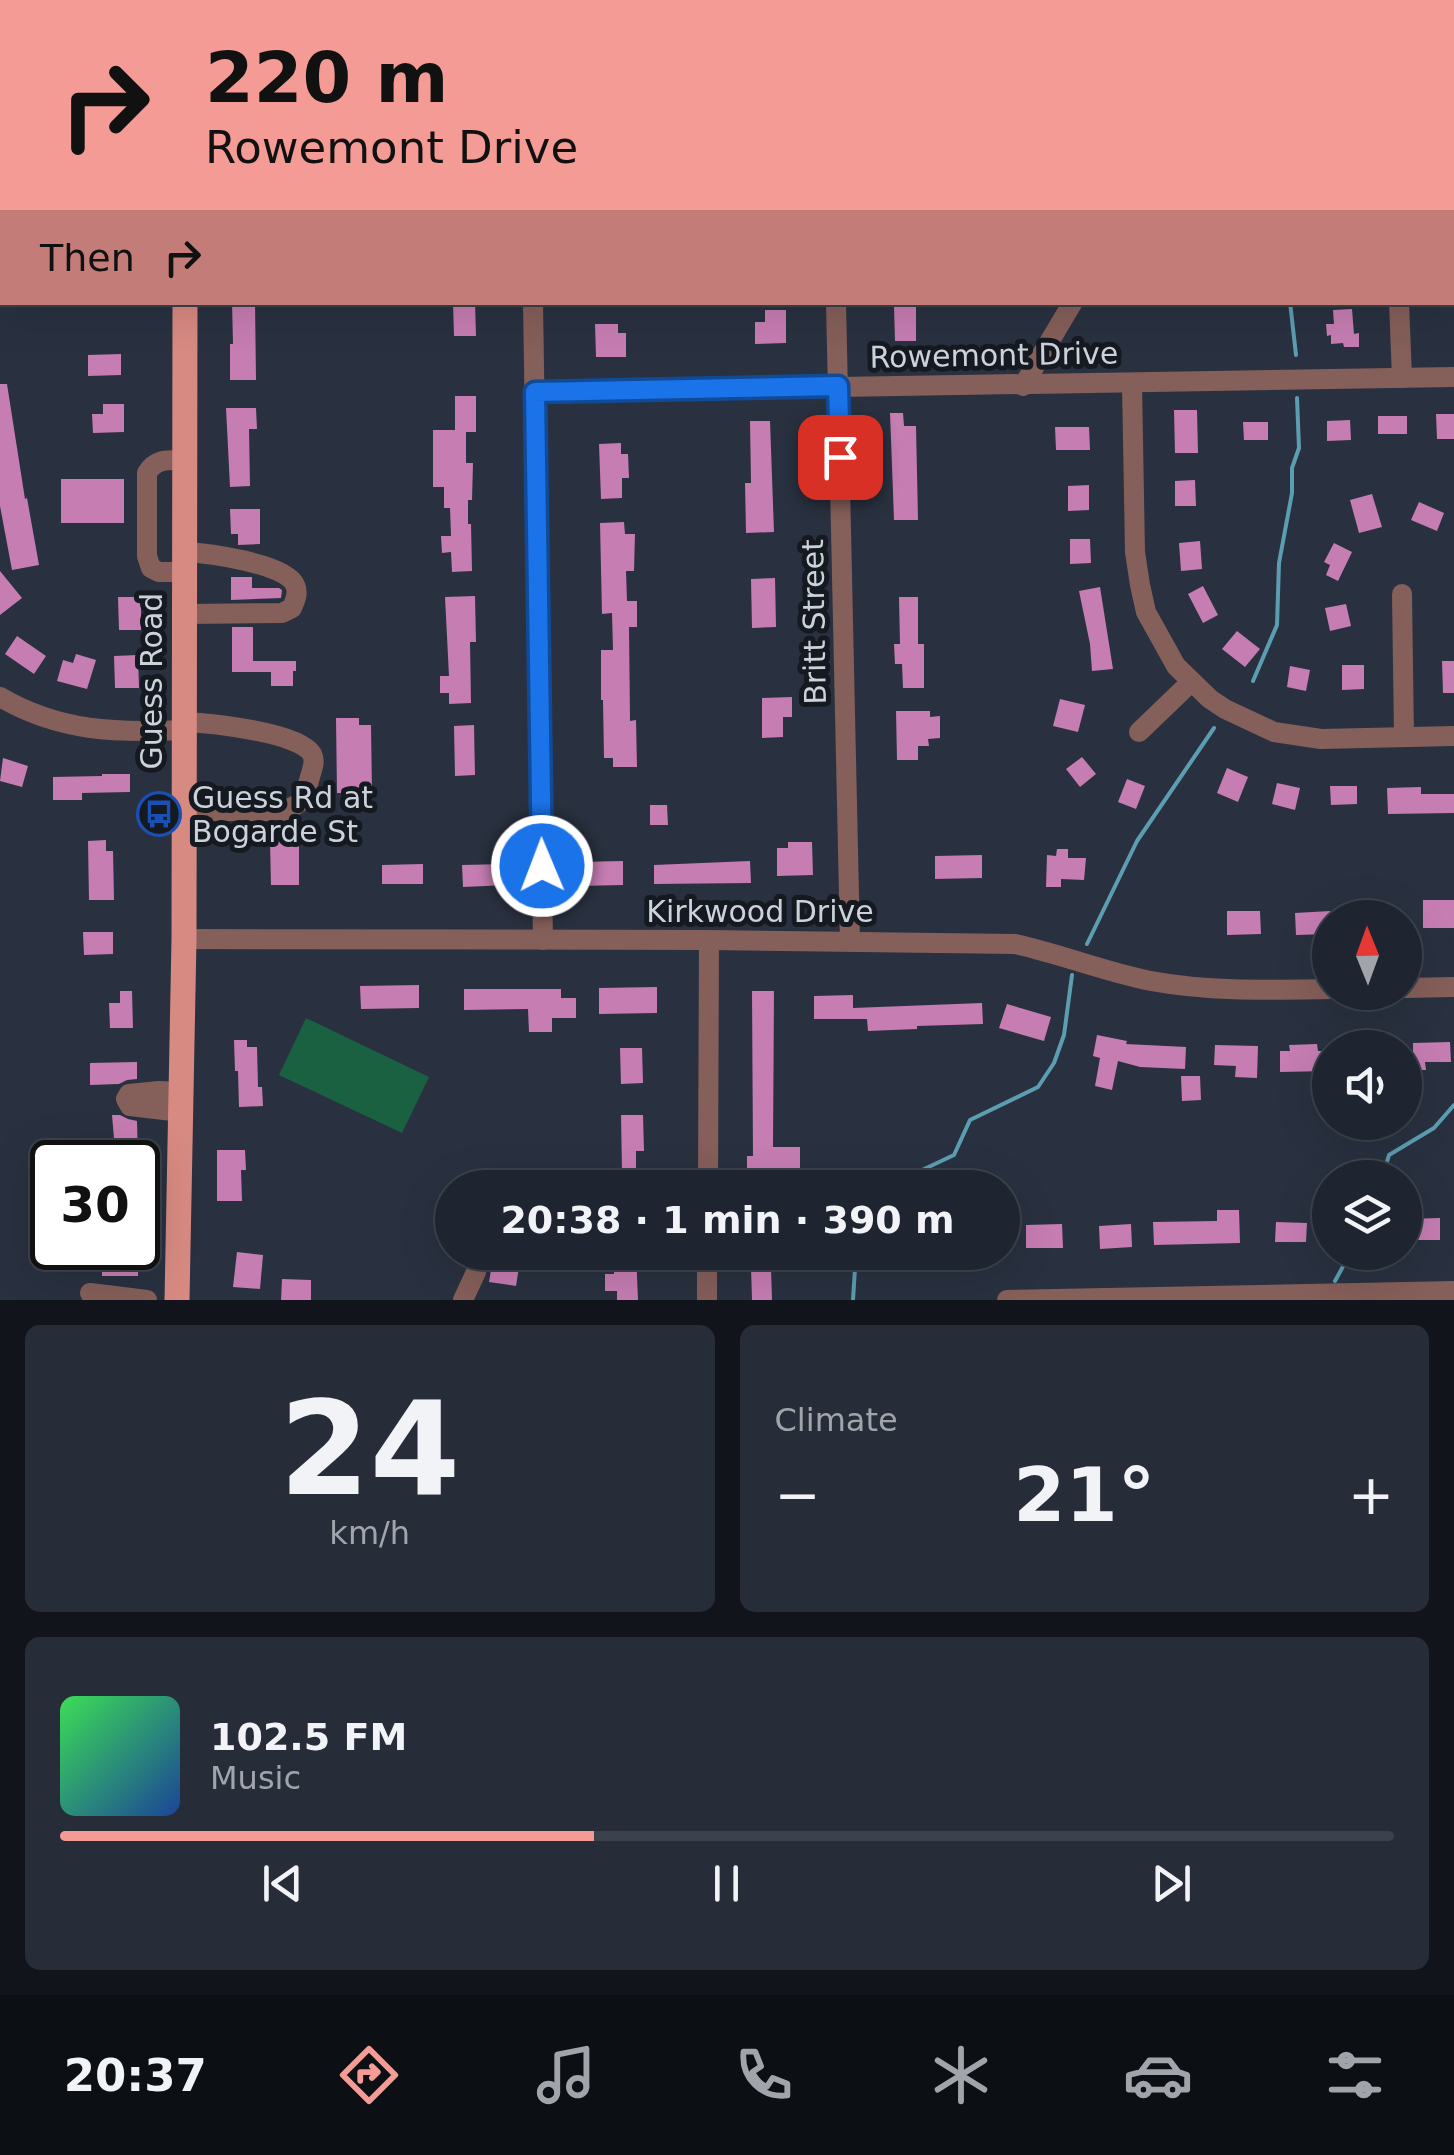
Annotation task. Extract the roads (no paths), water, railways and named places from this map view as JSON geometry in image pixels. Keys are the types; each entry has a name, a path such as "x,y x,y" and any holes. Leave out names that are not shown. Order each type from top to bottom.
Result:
{"main road":[{"name":"Guess Road","path":"177,1300 184,939 185,305"}],"street":[{"path":"533,305 543,940"},
{"name":"Britt Street","path":"836,305 850,941"},
{"path":"1023,386 1071,305"},
{"path":"1399,305 1402,378"},
{"name":"Rowemont Drive","path":"535,392 1454,377"},
{"path":"1132,383 1135,552 1140,585 1146,612 1170,657 1191,682 1224,709 1274,732 1321,740 1454,736"},
{"path":"184,460 160,460 147,472 147,556 151,568 159,572 210,554 288,576 297,594 292,608 282,613 184,614"},
{"path":"1402,594 1404,737"},
{"path":"1140,732 1191,682"},
{"path":"0,697 72,726 126,732 219,724 286,739 306,748 313,756 304,800 294,807 283,811 183,811"},
{"name":"Kirkwood Drive","path":"184,939 1016,944 1122,974 1200,988 1312,989"},
{"path":"708,1170 710,940"},
{"path":"1422,988 1454,987"},
{"path":"707,1300 708,1270"},
{"path":"463,1300 476,1272"},
{"path":"1006,1300 1454,1291"},
{"path":"90,1294 147,1300"}],"waterway":[{"path":"1290,305 1296,355"},
{"path":"1253,681 1277,625 1279,563 1292,493 1292,468 1299,448 1297,398"},
{"path":"1087,944 1137,841 1214,728"},
{"path":"922,1170 954,1155 970,1120 1038,1087 1054,1063 1064,1035 1072,975"},
{"path":"1387,1160 1389,1155 1434,1128 1454,1105"},
{"path":"853,1300 855,1270"},
{"path":"1335,1281 1341,1270"}],"place":[{"name":"Guess Rd at Bogarde St","path":"159,814"}]}
